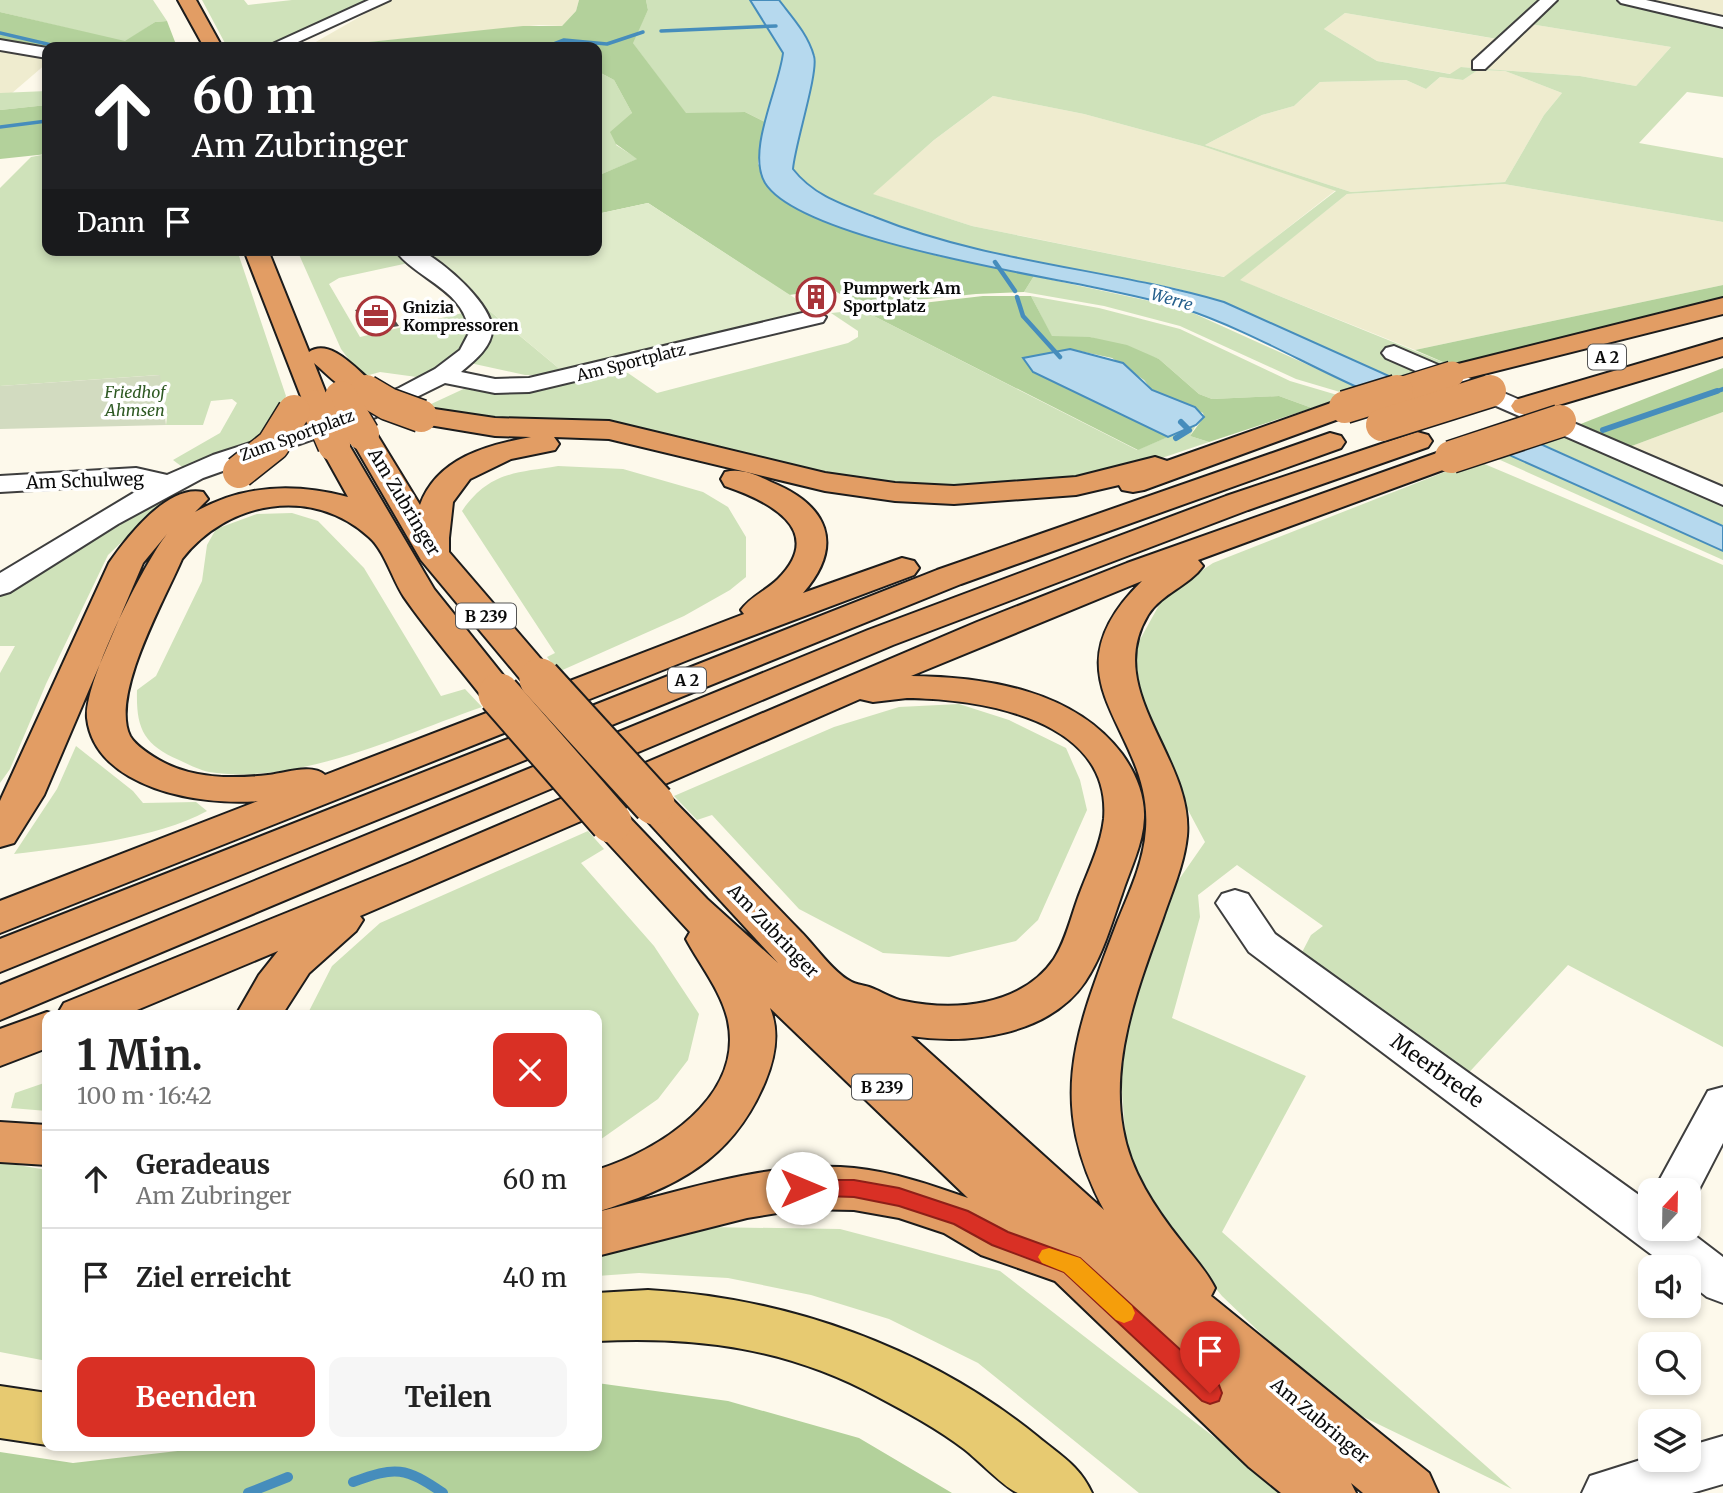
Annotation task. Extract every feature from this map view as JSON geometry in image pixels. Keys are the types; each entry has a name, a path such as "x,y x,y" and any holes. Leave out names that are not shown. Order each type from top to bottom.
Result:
{"highway":[{"path":"168,0 190,42"},
{"path":"187,0 210,42"},
{"name":"Am Zubringer","path":"259,256 349,440 382,531 419,593 499,694 611,822 692,909 1270,1448 1326,1493"},
{"name":"Am Zubringer","path":"282,256 310,359"},
{"path":"0,918 680,650 1202,457 1345,407 1452,374 1723,306"},
{"name":"A 2","path":"0,956 949,578 1126,512 1382,425 1723,323"},
{"path":"92,1010 425,873 989,629 1248,529 1560,421 1685,374 1723,348"},
{"name":"A 2","path":"0,1003 888,634 1117,546 1525,406 1723,348"},
{"path":"310,359 329,401"},
{"path":"0,834 24,795 126,564 146,535 162,520 239,471 329,401 388,404 421,416 495,427 609,430 825,482 895,492 965,495 1076,486 1174,461 1202,457"},
{"name":"Am Zubringer","path":"349,440 433,554 540,679 829,989 1083,1222 1408,1493"},
{"path":"433,554 434,513 440,494 454,478 496,454 525,446 559,442 618,447 765,489 787,503 805,520 812,551 803,571 768,605 680,650"},
{"path":"382,531 344,506 299,497 248,501 216,512 196,523 178,538 166,557 110,691 106,717 112,735 124,755 144,767 186,784 228,790 276,788 417,755"},
{"path":"1248,529 1175,572 1146,594 1125,620 1118,645 1118,686 1162,782 1167,827 1157,872 1106,1021 1095,1077 1098,1116 1108,1165 1132,1214 1170,1269 1288,1394"},
{"path":"819,701 920,685 974,689 1014,698 1054,715 1088,738 1113,771 1121,789 1124,811 1119,841 1083,945 1063,980 1035,1004 994,1018 951,1023 900,1018 829,989"},
{"path":"262,1010 274,985 316,938 354,911 425,873"},
{"path":"602,1189 635,1179 673,1160 714,1129 738,1094 751,1057 751,1019 692,909"},
{"path":"0,1048 42,1030"},
{"path":"0,1142 42,1145"},
{"path":"602,1233 747,1196 802,1188 854,1189 899,1197 961,1217 1000,1239 1072,1265"}],"main road":[{"path":"602,1317 690,1317 757,1328 827,1348 900,1380 983,1430 1062,1493"},
{"path":"0,1412 42,1418"}],"street":[{"path":"286,42 350,17 382,0"},
{"path":"1479,65 1549,0"},
{"path":"1626,0 1723,22"},
{"path":"0,45 42,52"},
{"name":"Zum Sportplatz","path":"0,586 170,484 220,462 407,395 444,376 477,344 481,323 477,312 456,291 412,256"},
{"name":"Am Sportplatz","path":"444,376 495,386 529,385 815,317"},
{"path":"1394,353 1723,497"},
{"name":"Am Schulweg","path":"0,484 136,476 170,484"},
{"name":"Meerbrede","path":"1235,903 1262,943 1638,1218"},
{"path":"1682,1178 1723,1103"},
{"name":"Meerbrede","path":"1669,1241 1723,1283"},
{"path":"1608,1493 1723,1460"}],"shaded area":[{"path":"389,0 579,0 576,11 562,26 539,25 371,42 316,42"},
{"path":"1640,0 1723,0 1723,18"},
{"path":"1345,13 1508,41 1530,24 1671,47 1636,86 1580,76 1462,67 1451,74 1377,61 1324,29"},
{"path":"0,48 42,56 42,67 12,93 0,93"},
{"path":"1478,70 1505,71 1562,93 1544,115 1505,182 1351,192 1205,145 1262,115 1294,106 1320,82 1406,80 1426,89 1440,77 1463,80"},
{"path":"993,96 1084,114 1202,146 1336,190 1225,277 972,226 872,194 934,140"},
{"path":"1504,184 1723,222 1723,285 1415,350 1239,280 1347,194"},
{"path":"1723,412 1723,493 1621,450"}],"green space":[{"path":"0,0 153,0 167,21 155,22 125,42 0,12"},
{"path":"202,0 244,0 248,5 292,0 372,0 343,15 275,42 224,42"},
{"path":"579,0 646,0 648,10 633,43 686,113 745,112 765,122 758,164 811,214 882,240 938,256 1034,276 1024,292 859,306 832,289 789,295 648,203 602,213 602,174 637,159 616,144 610,132 632,113 614,80 602,74 602,42 369,42 523,26 562,26 576,11"},
{"path":"646,0 750,0 783,53 780,76 765,122 745,112 686,114 632,42 648,10"},
{"path":"779,0 1640,0 1723,18 1723,97 1687,92 1639,143 1723,158 1723,222 1504,184 1347,194 1240,280 1450,365 1398,381 1224,302 1175,288 968,249 910,231 836,202 806,185 793,169 795,145 805,110 804,33","holes":["1345,13 1509,41 1530,24 1671,47 1636,86 1580,76 1461,67 1450,74 1377,61 1324,29","1478,70 1505,71 1562,93 1544,115 1505,182 1351,192 1205,145 1262,115 1294,106 1320,82 1406,80 1426,89 1440,77 1463,80","993,96 1084,114 1202,146 1336,191 1224,277 972,226 873,194 934,140"]},
{"path":"0,12 125,41 155,22 167,21 175,42 42,42 42,50 0,42"},
{"path":"602,74 614,80 632,113 616,145 638,159 602,174"},
{"path":"42,91 42,106 0,110 0,93"},
{"path":"42,106 42,155 0,159 0,110"},
{"path":"42,155 42,256 239,256 286,396 266,437 185,469 173,460 220,433 237,403 232,399 211,401 203,425 166,425 159,375 0,386 0,188 31,157"},
{"path":"648,203 807,306 809,313 567,375 485,307 430,256 602,256 602,213"},
{"path":"300,256 402,256 413,262 339,278 329,284 360,337 467,312 470,324 470,334 460,351 424,378 380,372 362,377 341,349"},
{"path":"1034,276 1182,308 1357,387 1350,395 1296,379 1180,326 1104,306 1024,292"},
{"path":"1723,285 1723,300 1675,309 1450,365 1415,350"},
{"path":"983,296 1031,296 1052,336 1090,337 1127,345 1159,359 1199,394 1212,399 1279,396 1312,408 1209,442 1190,436 1204,417 1203,413 1152,390 1144,380 1112,358 1070,349 1024,358 1033,372 1168,437 1138,450 862,310"},
{"path":"1031,296 1099,308 1180,329 1290,381 1344,397 1312,408 1279,396 1212,399 1199,394 1159,359 1090,337 1052,337"},
{"path":"485,307 567,375 525,375 470,363 489,331"},
{"path":"862,310 1137,450 1196,425 1190,436 1209,442 1150,462 1096,475 985,488 882,484 430,410 429,405 472,385 611,370 628,373 657,393 848,343 858,337 858,331 831,313"},
{"path":"1723,368 1723,412 1621,450 1573,427"},
{"name":"Friedhof Ahmsen","path":"160,375 166,425 0,429 0,386"},
{"path":"1573,427 1723,493 1723,526 1533,440"},
{"path":"1501,451 1723,551 1723,560 1489,455"},
{"path":"1475,460 1723,565 1723,1047 1568,965 1463,1079 1299,958 1311,935 1323,926 1237,865 1198,895 1200,917 1172,1018 1306,1076 1222,1232 1512,1489 1347,1409 1283,1355 1222,1296 1179,1244 1142,1181 1126,1143 1120,1069 1127,1028 1173,888 1205,842 1179,793 1136,691 1137,645 1164,596 1213,563"},
{"path":"558,466 623,469 703,492 728,507 746,537 746,577 730,590 684,616 558,672 547,657 555,653 462,511 482,488 493,481 516,473"},
{"path":"187,492 146,519 108,555 46,684 10,769 0,783 0,673 15,646 0,646 0,592 161,496"},
{"path":"292,513 318,521 364,568 441,696 465,689 482,707 383,744 313,765 277,772 243,774 201,770 167,754 150,741 140,725 137,690 156,676 202,581 207,545 216,529 257,514"},
{"path":"959,704 1009,720 1066,748 1080,780 1087,810 1038,920 1016,941 949,957 883,953 799,909 712,815 697,820 674,796 834,727 899,707"},
{"path":"76,746 133,791 143,803 196,802 207,811 187,821 139,835 14,854 57,789"},
{"path":"588,831 604,849 581,863 654,946 699,1014 688,1060 658,1099 602,1138 602,1010 310,1010 332,966 380,923"},
{"path":"42,1084 42,1111 11,1108 15,1093"},
{"path":"0,1162 42,1169 42,1360 0,1352"},
{"path":"704,1227 840,1229 1000,1271 1236,1454 1282,1493 1139,1493 978,1363 889,1319 811,1295 728,1278 639,1273 602,1276 602,1256"},
{"path":"602,1384 728,1401 859,1438 952,1493 0,1493 0,1452 73,1463 177,1451 602,1451"}],"water":[{"name":"Werre","path":"750,0 779,0 808,40 814,56 813,77 793,169 820,193 875,217 961,245 1180,290 1224,302 1723,526 1723,551 1205,316 1140,297 919,251 822,221 786,203 765,183 760,170 759,154 765,119 783,53"},
{"path":"1070,349 1123,363 1152,390 1195,407 1204,417 1196,425 1168,437 1033,372 1023,358"}],"pier":[{"path":"1403,379 1538,438 1496,452 1360,392"}],"building":[{"name":"Gnizia Kompressoren","path":"384,304 399,326 370,331 355,310"}],"waterway":[{"path":"661,31 776,26"},
{"path":"602,44 643,32"},
{"path":"0,33 42,43"},
{"path":"559,42 586,42"},
{"path":"0,127 42,122"},
{"path":"995,262 1015,291"},
{"path":"1017,297 1023,316 1060,357"},
{"path":"1712,393 1723,389"},
{"path":"1603,430 1717,391"},
{"path":"1176,438 1189,430 1181,422"},
{"path":"353,1482 380,1473 400,1472 419,1478 443,1493"},
{"path":"248,1493 288,1477"}],"slow traffic":[{"path":"1049,1257 1072,1265 1124,1313"}],"place":[{"name":"Pumpwerk Am Sportplatz","path":"816,297"},
{"name":"Gnizia Kompressoren","path":"376,316"}],"route":[{"path":"802,1188 854,1189 899,1197 961,1217 1000,1239 1072,1265 1210,1393"}]}
